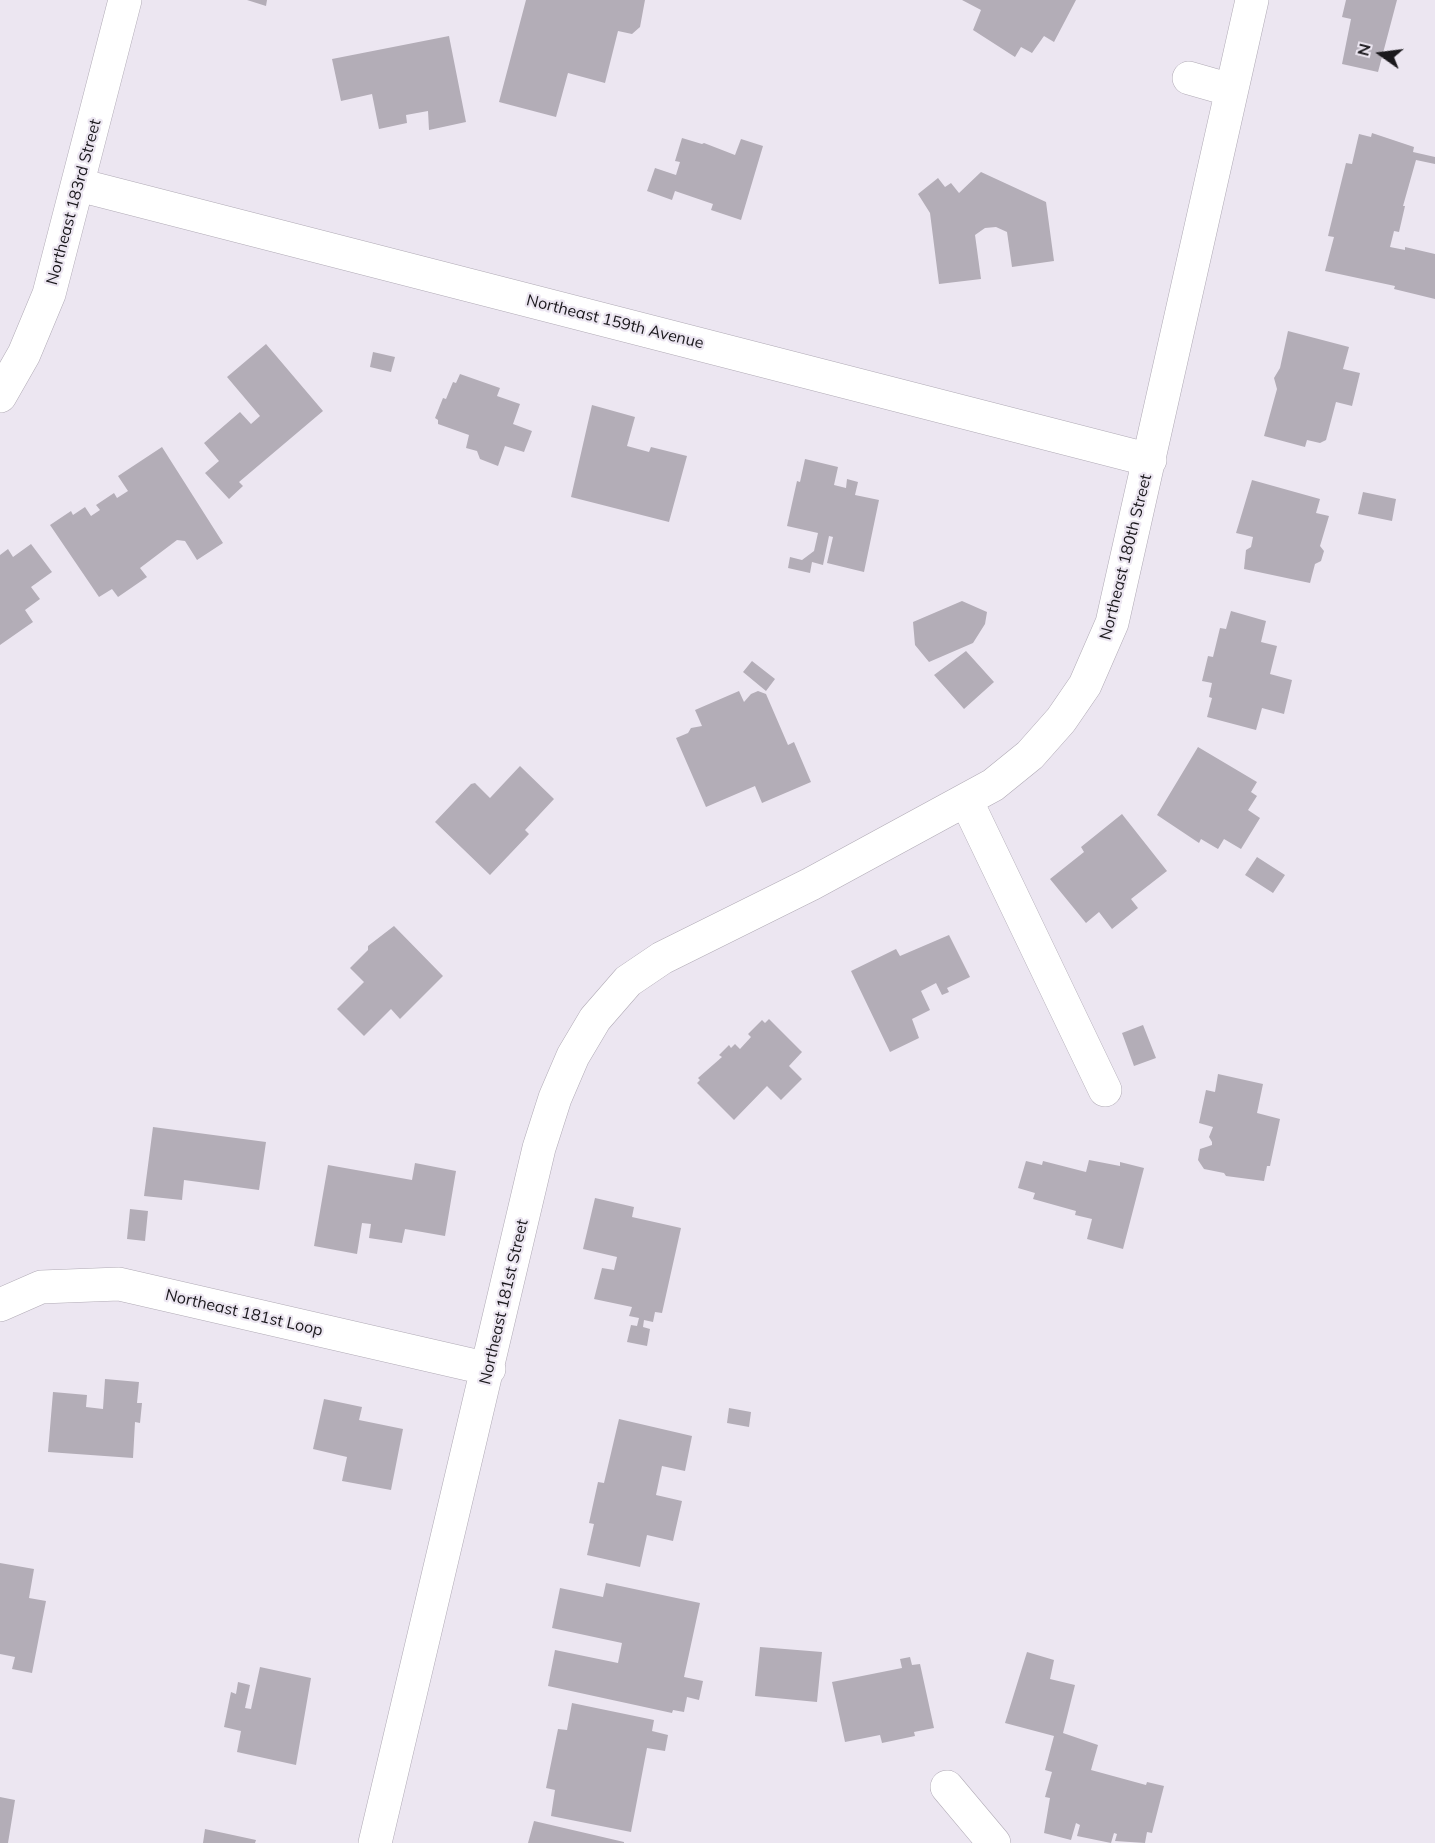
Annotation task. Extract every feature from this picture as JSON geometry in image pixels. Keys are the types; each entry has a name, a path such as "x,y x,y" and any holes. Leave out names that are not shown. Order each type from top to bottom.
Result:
{"street":[{"name":"Northeast 183rd Street","path":"0,396 24,354 50,294 125,0"},
{"name":"Northeast 180th Street","path":"811,884 993,785 1030,755 1061,720 1085,685 1112,623 1252,0"},
{"path":"1189,78 1231,90"},
{"name":"Northeast 159th Avenue","path":"79,185 1150,460"},
{"path":"966,800 1105,1090"},
{"name":"Northeast 181st Street","path":"375,1843 395,1752 489,1369 539,1149 555,1098 573,1056 595,1019 628,981 662,958 811,884"},
{"name":"Northeast 181st Loop","path":"0,1305 41,1287 119,1284 489,1369"},
{"path":"947,1787 994,1843"}],"building":[{"path":"247,0 267,0 266,6"},
{"path":"526,0 645,0 640,27 632,34 618,31 605,83 568,73 556,117 499,102"},
{"path":"962,0 1076,0 1054,42 1044,36 1032,53 1021,47 1015,57 973,30 981,10"},
{"path":"1346,0 1397,0 1378,72 1342,64 1351,19 1342,17"},
{"path":"449,36 466,122 429,130 428,111 406,115 407,123 379,129 372,94 341,101 332,59"},
{"path":"1372,133 1414,147 1413,152 1435,157 1435,164 1416,160 1403,206 1405,206 1399,232 1394,231 1390,247 1405,250 1405,247 1435,254 1435,299 1394,289 1395,286 1325,271 1334,237 1328,236 1346,163 1352,164 1359,134 1371,137"},
{"path":"682,138 704,143 735,155 741,139 763,146 741,220 711,210 713,204 675,191 672,200 647,191 655,168 676,175 680,162 675,161"},
{"path":"981,172 1046,202 1054,261 1012,267 1007,232 996,227 985,228 975,235 981,279 939,284 930,213 918,194 938,178 945,187 951,183 959,193"},
{"path":"1288,331 1349,347 1343,369 1360,373 1352,406 1336,402 1326,440 1320,443 1307,440 1305,447 1264,436 1277,389 1274,378 1280,368"},
{"path":"266,344 323,411 239,482 243,486 229,499 205,473 219,461 204,443 240,412 251,424 260,416 227,377"},
{"path":"373,352 395,357 391,372 370,367"},
{"path":"460,374 500,388 497,396 520,404 513,424 532,431 524,452 505,446 498,466 480,459 477,451 466,448 469,435 438,424 435,418 443,398 446,399 453,382 456,383"},
{"path":"592,405 635,417 627,446 649,452 651,447 687,456 669,522 571,497"},
{"path":"162,447 223,543 197,560 185,541 177,540 140,568 147,577 118,597 112,589 99,597 50,525 71,511 73,515 85,507 91,516 100,510 96,505 114,493 117,498 128,491 118,476"},
{"path":"805,459 838,467 834,485 846,488 847,479 858,482 855,495 879,500 864,572 827,563 833,537 829,536 823,565 812,562 810,573 788,568 790,557 802,560 814,551 818,533 787,526 797,481 800,482"},
{"path":"1252,480 1320,499 1316,513 1329,516 1320,546 1324,551 1321,561 1315,564 1310,583 1244,569 1246,550 1251,547 1253,537 1236,533"},
{"path":"1363,492 1396,499 1392,521 1358,514"},
{"path":"31,544 52,572 31,587 40,599 25,610 33,622 0,645 0,555 8,549 13,557"},
{"path":"962,601 987,612 985,624 973,643 929,662 915,645 913,622"},
{"path":"1231,611 1266,621 1261,642 1277,646 1270,674 1292,680 1284,714 1262,708 1256,730 1207,717 1212,698 1209,697 1212,683 1202,681 1208,656 1213,657 1220,628 1226,629"},
{"path":"966,651 994,682 964,709 934,675"},
{"path":"752,661 775,679 766,691 743,672"},
{"path":"739,691 744,702 751,694 758,691 766,694 788,745 794,742 811,782 762,803 755,786 706,807 676,738 688,733 691,728 702,726 695,710"},
{"path":"1198,747 1257,782 1251,792 1257,796 1248,810 1260,818 1241,849 1224,839 1218,849 1201,839 1199,843 1157,815"},
{"path":"520,766 554,799 525,830 529,834 490,875 435,822 471,784 475,783 490,798"},
{"path":"1122,814 1167,871 1131,899 1138,908 1112,929 1099,912 1086,923 1050,879 1084,852 1081,847"},
{"path":"1257,857 1285,875 1273,893 1245,875"},
{"path":"394,926 443,976 400,1019 391,1009 364,1036 337,1009 364,982 350,968 368,950 368,946"},
{"path":"949,935 970,977 947,988 949,992 942,995 936,983 921,991 930,1010 912,1019 919,1038 890,1052 851,971 896,949 900,956"},
{"path":"769,1019 802,1052 789,1066 802,1079 781,1100 767,1086 734,1120 697,1083 700,1080 698,1078 722,1057 719,1055 729,1045 731,1048 735,1044 740,1049 751,1037 748,1034 762,1020 765,1023"},
{"path":"1143,1025 1156,1058 1134,1066 1122,1033"},
{"path":"1218,1074 1263,1084 1257,1113 1280,1119 1270,1166 1267,1166 1264,1181 1226,1176 1224,1173 1204,1169 1198,1160 1200,1149 1212,1145 1209,1137 1213,1127 1199,1123 1206,1090 1215,1092"},
{"path":"153,1127 266,1142 259,1190 184,1180 182,1200 144,1196"},
{"path":"1089,1160 1120,1166 1120,1162 1144,1168 1123,1249 1087,1239 1092,1219 1075,1215 1076,1211 1033,1199 1035,1193 1018,1188 1026,1161 1042,1165 1043,1161 1086,1172"},
{"path":"415,1163 456,1171 445,1236 405,1229 402,1243 369,1238 371,1224 362,1223 357,1254 314,1246 328,1165 412,1180"},
{"path":"595,1198 634,1207 632,1217 681,1228 662,1313 655,1312 653,1322 644,1320 643,1327 650,1329 647,1346 627,1342 631,1325 637,1326 639,1318 629,1316 632,1307 594,1299 602,1268 614,1270 617,1257 583,1249"},
{"path":"130,1209 148,1211 145,1241 127,1239"},
{"path":"105,1379 139,1382 137,1403 142,1403 140,1423 135,1422 133,1458 48,1452 53,1392 87,1395 86,1407 103,1409"},
{"path":"324,1399 362,1407 359,1420 403,1429 391,1490 342,1481 347,1457 313,1449"},
{"path":"729,1408 751,1412 749,1427 727,1423"},
{"path":"619,1419 692,1436 685,1471 662,1466 656,1495 682,1501 673,1541 647,1535 640,1567 587,1555 594,1524 589,1523 598,1482 604,1483"},
{"path":"0,1563 34,1569 29,1598 46,1601 32,1673 12,1669 15,1657 0,1654"},
{"path":"606,1583 700,1603 684,1677 703,1681 699,1700 687,1697 684,1712 673,1710 672,1713 548,1686 555,1650 618,1663 622,1643 552,1628 560,1588 603,1597"},
{"path":"760,1647 822,1652 817,1702 755,1696"},
{"path":"1027,1652 1054,1660 1050,1679 1075,1685 1063,1733 1098,1745 1091,1770 1146,1785 1147,1782 1164,1786 1152,1833 1147,1832 1145,1843 1115,1841 1117,1834 1114,1833 1111,1843 1077,1836 1080,1825 1076,1823 1071,1840 1044,1833 1050,1798 1045,1797 1052,1772 1045,1770 1054,1736 1005,1723"},
{"path":"910,1657 912,1665 920,1664 934,1728 914,1732 915,1736 882,1743 880,1735 845,1742 832,1682 902,1668 900,1659"},
{"path":"260,1667 311,1678 296,1765 237,1752 241,1731 224,1727 231,1692 236,1694 238,1682 250,1685 245,1708 251,1709"},
{"path":"572,1703 654,1720 652,1731 668,1735 665,1751 647,1748 631,1832 551,1816 555,1790 546,1788 558,1729 567,1730"},
{"path":"0,1797 15,1800 8,1843 0,1843"},
{"path":"534,1821 624,1842 624,1843 528,1843"},
{"path":"205,1829 256,1840 255,1843 203,1843"}]}
